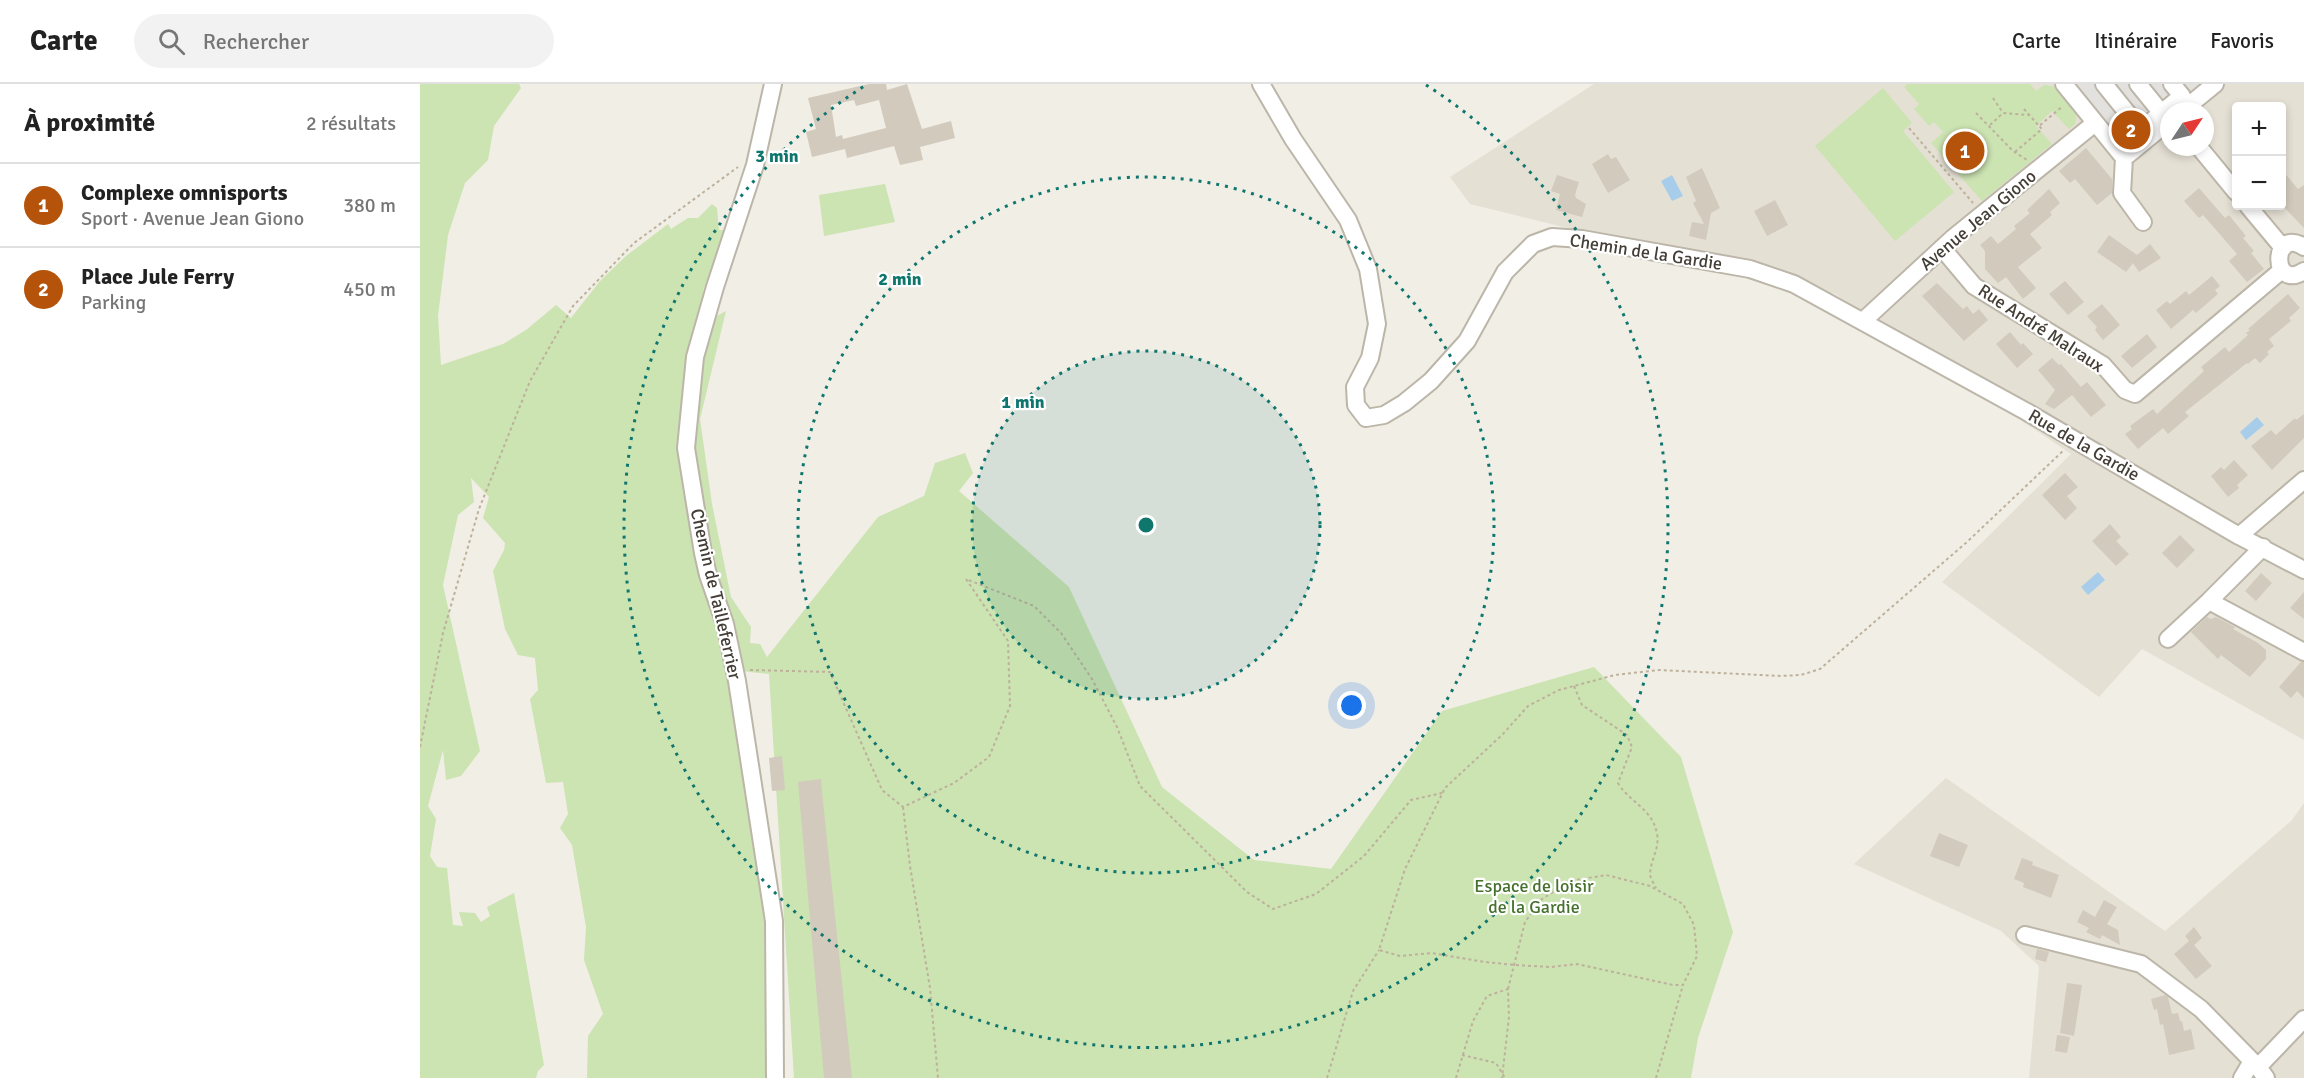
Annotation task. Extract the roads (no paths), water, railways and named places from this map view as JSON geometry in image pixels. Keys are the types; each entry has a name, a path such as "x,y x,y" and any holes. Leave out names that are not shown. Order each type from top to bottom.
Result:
{"street":[{"name":"Chemin de Tailleferrier","path":"772,84 757,155 695,357 686,448 705,564 725,624 734,669 774,921 774,1078"},
{"name":"Chemin de la Gardie","path":"1261,84 1293,139 1348,220 1368,269 1377,324 1370,358 1355,387 1356,405 1366,418 1384,415 1404,403 1431,381 1467,341 1505,273 1533,244 1552,237 1582,239 1750,269 1794,284 1863,321"},
{"path":"2104,84 2141,130 2160,122"},
{"path":"2138,84 2160,111"},
{"path":"2172,84 2182,96 2178,102"},
{"path":"2193,102 2215,84"},
{"path":"2069,90 2124,158 2122,193 2143,222"},
{"name":"Avenue Jean Giono","path":"1863,321 1942,248 2095,123"},
{"path":"2124,158 2160,125"},
{"path":"2206,156 2232,187"},
{"path":"2251,210 2283,248"},
{"path":"2304,247 2292,243 2283,248 2278,256 2282,270 2291,275 2304,271"},
{"name":"Rue André Malraux","path":"1942,248 1974,286 2103,365 2125,390 2135,394 2282,270"},
{"name":"Rue de la Gardie","path":"1863,321 2239,536 2304,570"},
{"path":"2239,536 2304,480"},
{"path":"2168,639 2263,547"},
{"path":"2209,601 2304,652"},
{"path":"2025,935 2141,964 2201,1009 2259,1069"},
{"path":"2242,1078 2259,1069 2304,1019"}],"water":[{"path":"1672,175 1683,196 1672,201 1661,181"},
{"path":"2257,417 2264,425 2246,440 2240,432"},
{"path":"2098,572 2105,580 2088,595 2081,587"}],"place":[{"name":"Place Jule Ferry","path":"2131,130"},
{"name":"Complexe omnisports","path":"1965,151"}],"park label":[{"name":"Espace de loisir de la Gardie","path":"1534,896"}]}
